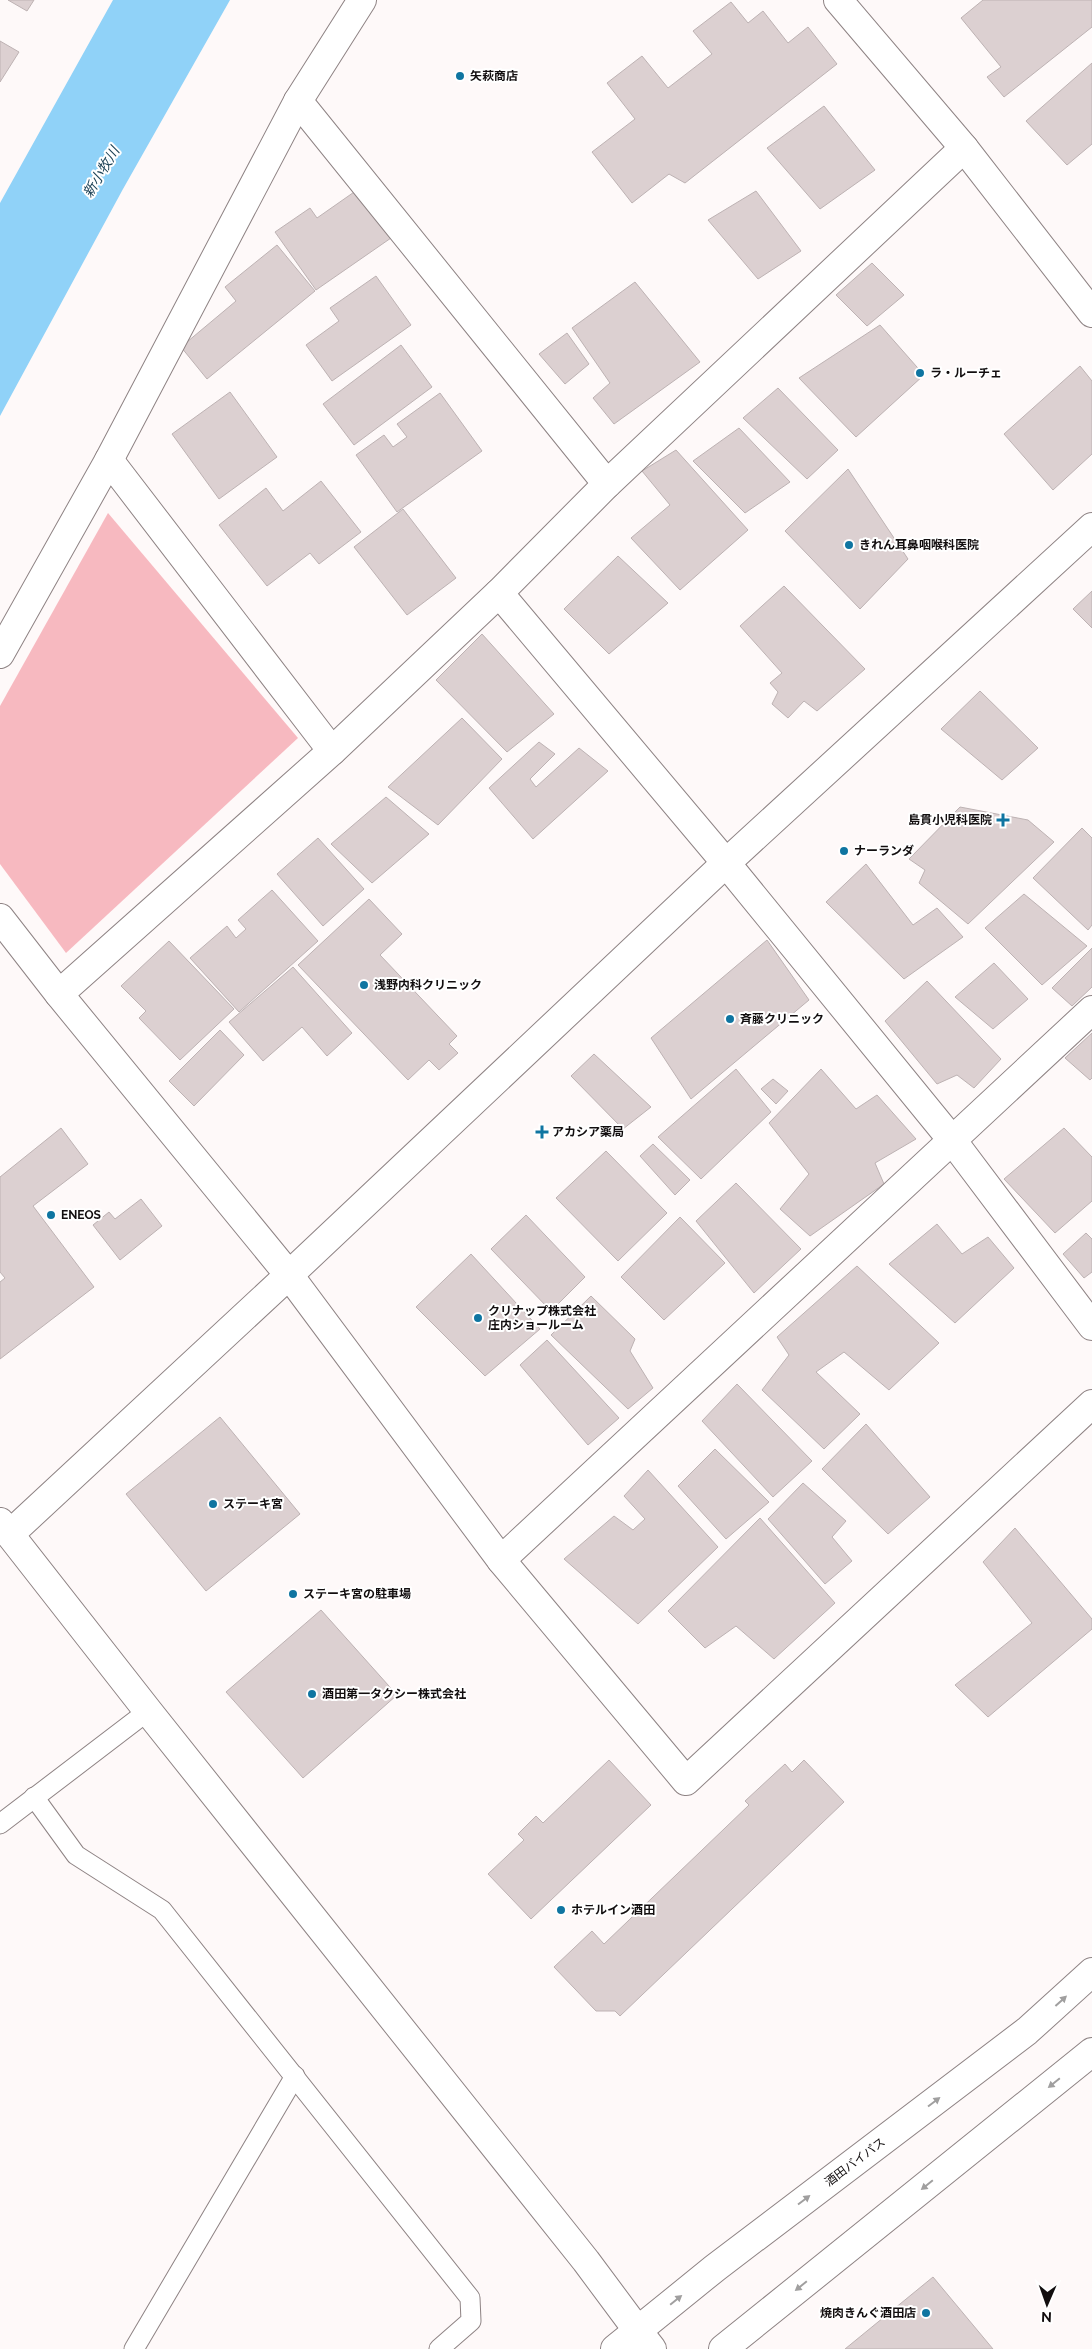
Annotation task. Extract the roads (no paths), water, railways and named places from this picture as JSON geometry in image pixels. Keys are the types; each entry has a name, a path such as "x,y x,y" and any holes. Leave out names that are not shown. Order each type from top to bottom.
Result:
{"main road":[{"path":"0,654 108,460 298,101 362,0"},
{"path":"838,0 964,148 1092,314"},
{"path":"298,101 607,484"},
{"path":"58,994 332,751 499,593 607,484 964,148"},
{"path":"108,460 332,751"},
{"path":"645,2340 580,2253 148,1711 5,1528 289,1275 726,863 1092,526"},
{"path":"499,593 726,863 952,1140 1092,1326"},
{"path":"0,918 58,994 289,1275 501,1560 686,1781 1092,1404"},
{"path":"501,1560 1092,1010"},
{"name":"酒田バイパス","path":"615,2349 645,2340 715,2268 1027,2031 1092,1972"},
{"path":"723,2349 1092,2052"}],"lane":[{"path":"0,1824 148,1711"},
{"path":"34,1797 76,1855 162,1910 470,2298 472,2321 439,2349"},
{"path":"134,2349 295,2076"}],"water":[{"name":"新小牧川","path":"113,0 230,0 123,189 0,416 0,203"}],"place":[{"name":"矢萩商店","path":"460,76"},
{"name":"ラ・ルーチェ","path":"920,373"},
{"name":"きれん耳鼻咽喉科医院","path":"849,545"},
{"name":"島貫小児科医院","path":"1003,820"},
{"name":"ナーランダ","path":"844,851"},
{"name":"浅野内科クリニック","path":"364,985"},
{"name":"斉藤クリニック","path":"730,1019"},
{"name":"アカシア薬局","path":"542,1132"},
{"name":"ENEOS","path":"51,1215"},
{"name":"クリナップ株式会社 庄内ショールーム","path":"478,1318"},
{"name":"ステーキ宮","path":"213,1504"},
{"name":"ステーキ宮の駐車場","path":"293,1594"},
{"name":"酒田第一タクシー株式会社","path":"312,1694"},
{"name":"ホテルイン酒田","path":"561,1910"},
{"name":"焼肉きんぐ酒田店","path":"926,2313"}]}
